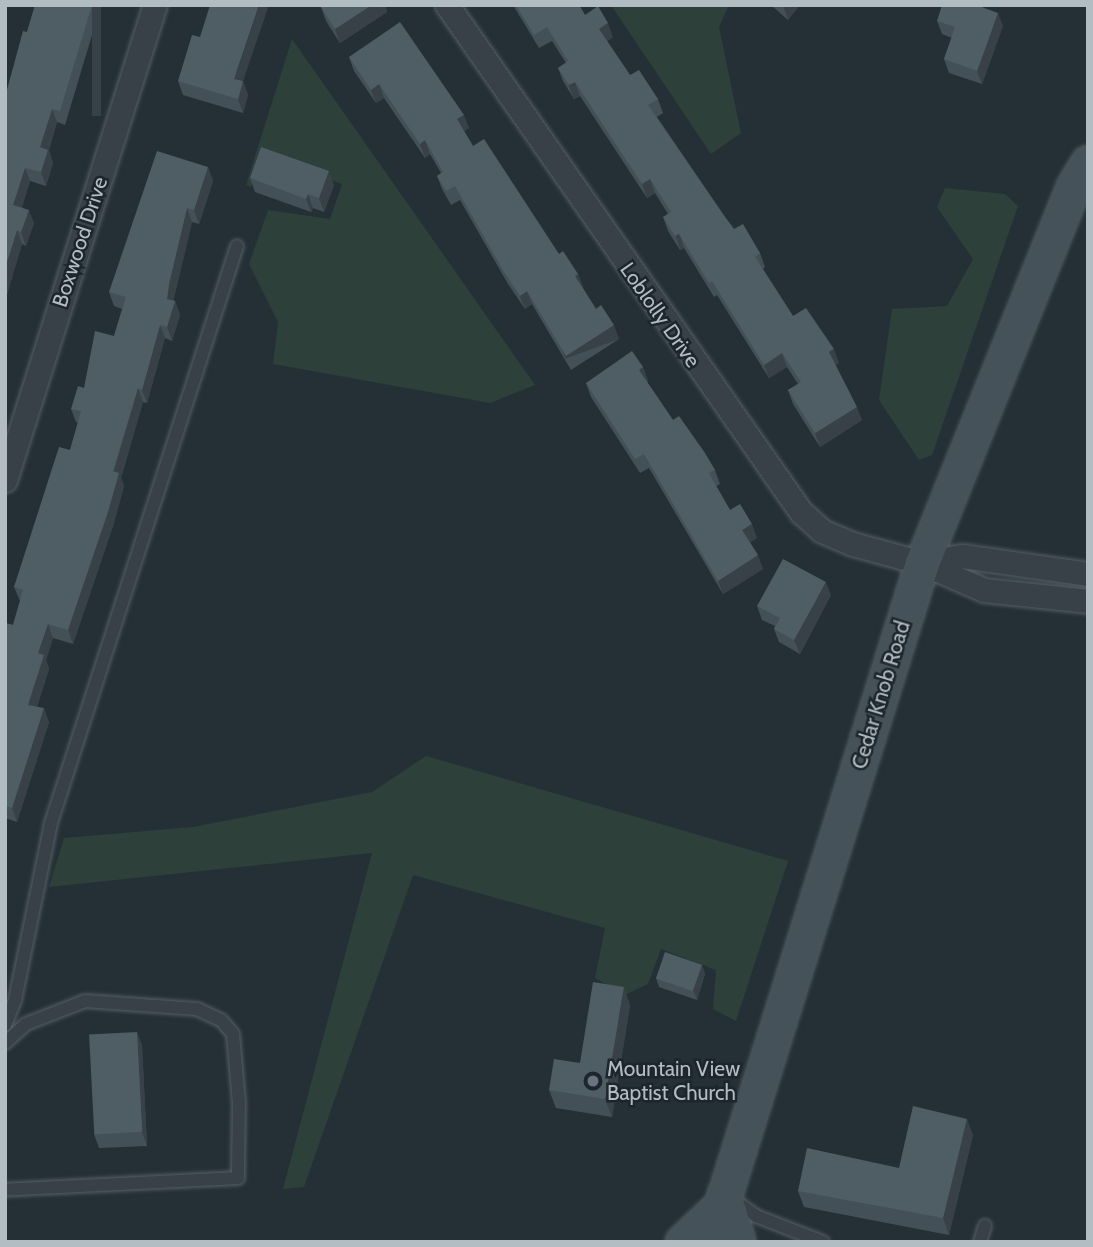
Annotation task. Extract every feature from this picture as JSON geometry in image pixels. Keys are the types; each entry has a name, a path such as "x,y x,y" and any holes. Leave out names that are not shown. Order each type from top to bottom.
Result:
{"street":[{"name":"Boxwood Drive","path":"5,480 155,5"},
{"name":"Loblolly Drive","path":"447,5 783,493 822,531 922,563 984,590 1088,601"},
{"name":"Cedar Knob Road","path":"710,1242 922,563 1073,187 1088,162"},
{"path":"922,563 962,556 1088,574"},
{"path":"682,1242 722,1200 738,1242"}],"lane":[{"path":"5,1025 15,1000 51,823 237,246"},
{"path":"5,1044 26,1024 85,1001 197,1009 221,1020 233,1034 239,1101 238,1178 5,1190"},
{"path":"722,1200 823,1242"},
{"path":"980,1242 985,1226"}],"green space":[{"path":"611,5 729,5 719,27 741,133 711,154"},
{"path":"292,39 535,385 490,403 273,364 278,322 249,264 268,210 330,219 342,184 266,156 251,187 246,185"},
{"path":"945,188 1005,194 1018,206 932,455 919,460 879,400 892,309 947,306 973,259 937,207"},
{"path":"426,756 788,861 736,1021 713,1009 716,970 661,949 648,984 625,995 595,978 605,928 413,875 304,1187 283,1189 372,853 49,887 64,838 193,827 372,792"}],"building":[{"path":"35,5 92,5 60,111 52,109 40,147 48,150 41,172 25,168 13,205 29,210 21,232 17,230 5,269 5,97 23,31 27,32"},
{"path":"210,5 259,5 234,79 243,81 238,99 178,81 192,35 200,37"},
{"path":"372,5 335,29 321,7"},
{"path":"516,5 579,5 585,15 598,6 608,23 599,29 630,75 639,70 658,99 648,105 734,229 743,224 760,253 755,257 793,316 806,308 834,349 829,352 857,407 815,433 788,390 801,382 782,353 764,365 712,281 709,283 679,234 675,236 663,217 671,212 650,179 642,184 575,82 569,85 558,68 568,61 547,27 534,35"},
{"path":"942,5 976,5 998,13 977,71 944,59 955,27 937,21"},
{"path":"400,22 464,115 457,119 473,146 484,139 559,254 563,251 596,309 601,305 614,325 566,356 527,291 520,296 503,270 455,186 446,191 437,176 443,172 425,140 420,144 379,84 371,90 349,57"},
{"path":"261,147 329,171 319,198 308,194 306,199 250,178"},
{"path":"157,151 208,167 194,210 187,208 167,299 175,301 167,327 160,325 142,390 138,388 113,471 119,473 108,512 68,630 48,624 38,653 44,655 28,705 44,708 12,808 5,806 5,623 13,625 23,590 14,587 59,447 70,450 81,411 71,409 78,386 84,388 95,331 114,336 126,297 109,292"},
{"path":"632,351 643,367 639,370 673,420 679,416 705,453 715,470 709,473 730,510 740,504 752,524 742,530 758,555 718,581 644,454 635,459 586,383"},
{"path":"783,559 826,582 794,640 774,629 780,618 757,606"},
{"path":"665,952 702,965 693,991 656,978"},
{"path":"593,982 624,987 605,1099 549,1090 554,1059 580,1063"},
{"path":"137,1032 142,1132 94,1134 89,1035"},
{"path":"913,1106 967,1119 943,1218 798,1191 807,1148 899,1168"}],"place":[{"name":"Mountain View Baptist Church","path":"593,1081"}]}
